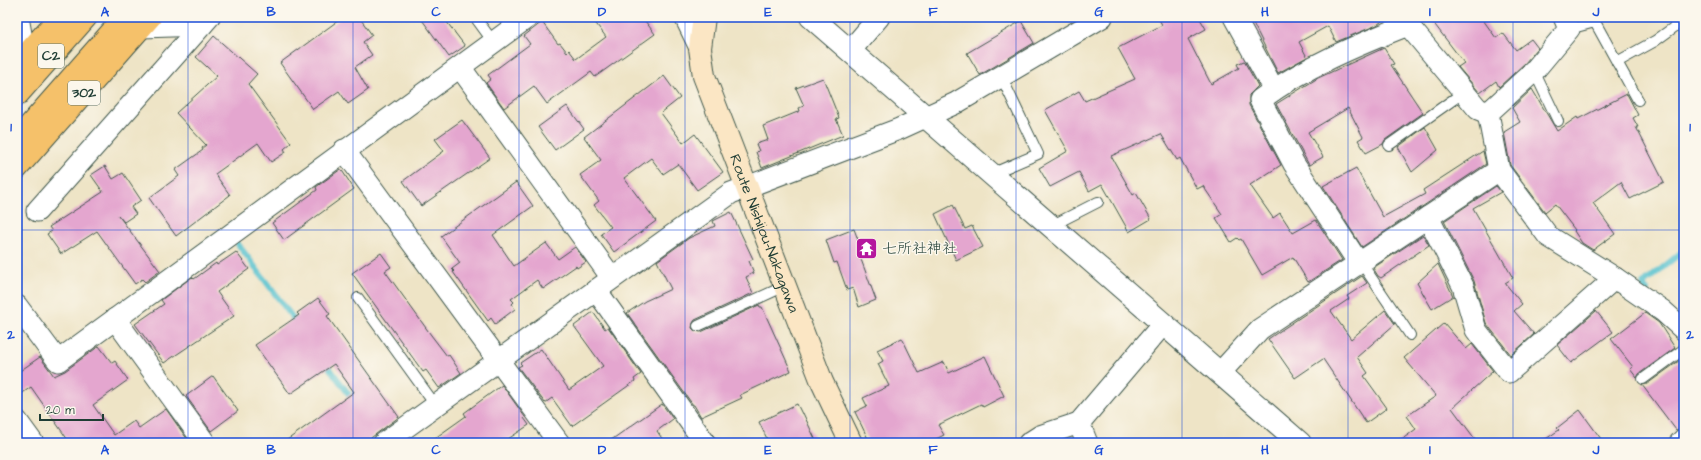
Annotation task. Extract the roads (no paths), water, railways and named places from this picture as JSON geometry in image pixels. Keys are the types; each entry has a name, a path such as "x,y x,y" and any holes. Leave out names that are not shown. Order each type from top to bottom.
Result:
{"highway":[{"path":"21,60 60,17"},
{"name":"C2","path":"17,95 86,17"},
{"name":"C2","path":"17,140 76,73 138,19"},
{"name":"302","path":"17,168 138,19"}],"main road":[{"name":"Route Nishijou-Nakagawa","path":"704,17 700,48 704,76 822,382 851,443"}],"street":[{"path":"18,17 21,60"},
{"path":"17,306 24,330 58,361 344,150 528,17"},
{"path":"685,17 700,48"},
{"path":"811,17 1300,443"},
{"path":"850,51 879,17"},
{"path":"1234,17 1274,90"},
{"path":"138,19 206,21"},
{"path":"384,443 731,193 899,129 956,103 1089,20"},
{"path":"37,211 206,21"},
{"path":"1488,113 1534,71 1566,23"},
{"path":"1359,261 1294,164 1260,100 1274,90 1354,46 1408,25 1478,109 1488,113"},
{"path":"460,67 604,284 705,443"},
{"path":"1488,113 1499,170 1548,236 1615,278 1663,311 1684,330"},
{"path":"344,150 559,443"},
{"path":"1220,373 1260,329 1359,261 1499,170"},
{"path":"1428,217 1463,286 1476,330 1509,372 1615,278"},
{"path":"115,319 206,443"},
{"path":"1029,443 1040,436 1079,423 1163,324"},
{"path":"17,421 33,443"},
{"path":"1079,423 1087,443"},
{"path":"1680,443 1684,439"}],"lane":[{"path":"475,17 494,43"},
{"path":"1566,23 1598,19 1617,62 1638,100"},
{"path":"1617,62 1655,41 1684,20"},
{"path":"1534,71 1558,120"},
{"path":"991,174 1038,154 1001,76"},
{"path":"1389,146 1464,92"},
{"path":"1051,226 1098,202"},
{"path":"1359,261 1410,335"},
{"path":"698,326 785,286"},
{"path":"358,298 436,406"},
{"path":"1643,378 1684,349"}],"waterway":[{"path":"238,244 298,325"},
{"path":"1647,290 1644,288 1643,284 1684,250"},
{"path":"325,362 354,401"}],"place":[{"name":"七所社神社","path":"866,248"}]}
